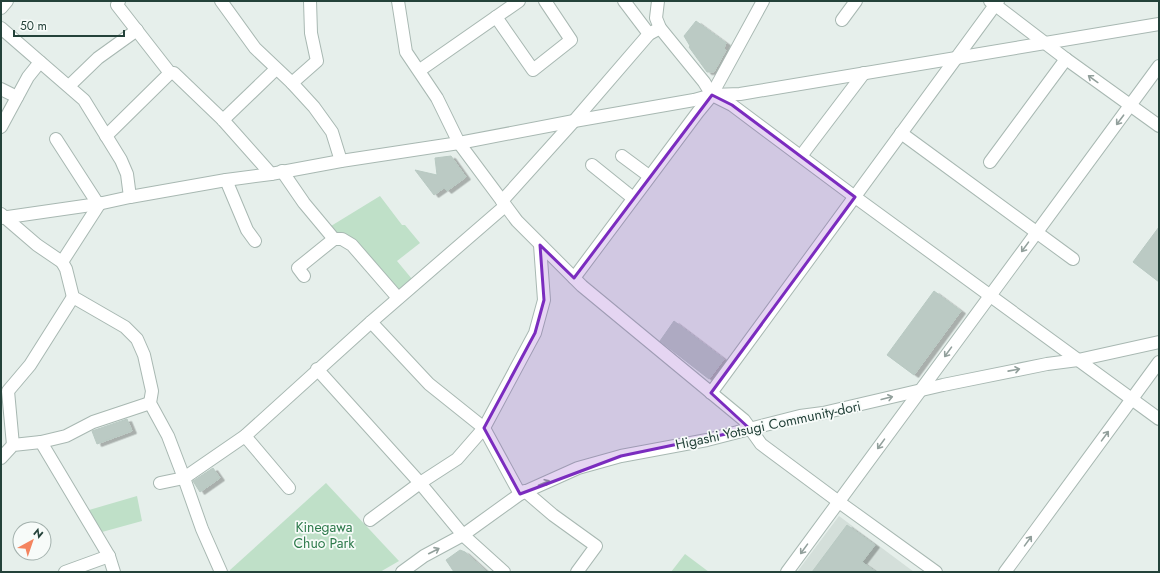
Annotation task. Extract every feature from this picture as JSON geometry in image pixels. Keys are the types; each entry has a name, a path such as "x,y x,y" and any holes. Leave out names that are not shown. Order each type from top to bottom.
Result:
{"street":[{"path":"1,8 7,1"},
{"path":"119,1 117,5 170,73 174,73 276,173 304,203 334,239"},
{"path":"222,1 255,48 292,83 314,107 332,132 342,161"},
{"path":"292,83 317,61 311,33 310,1"},
{"path":"398,1 406,52 420,70 437,98 459,143 516,221 574,278 744,420 761,444 838,502 936,572"},
{"path":"420,70 519,1"},
{"path":"496,17 533,70 571,40 544,1"},
{"path":"624,1 704,82 712,95 732,105 1159,419"},
{"path":"160,483 184,478 245,436 503,203 655,31 658,1"},
{"path":"574,278 649,176 712,95 763,1"},
{"path":"842,20 856,1"},
{"path":"711,393 956,59 994,2 1066,59 1159,126"},
{"path":"2,216 99,203 226,180 459,143 694,100 712,95 740,94 1159,24"},
{"path":"1,28 84,100 121,160 127,174 130,197"},
{"path":"69,86 98,58 137,30"},
{"path":"990,162 1066,59"},
{"path":"1,126 28,77 40,62"},
{"path":"787,572 1159,66"},
{"path":"223,120 276,68"},
{"path":"106,136 170,73"},
{"path":"801,156 864,73"},
{"path":"1,89 17,98"},
{"path":"900,134 1073,259"},
{"path":"56,139 99,203"},
{"path":"622,156 649,176"},
{"path":"592,165 633,198"},
{"path":"226,180 247,230 255,241"},
{"path":"62,262 99,203"},
{"path":"2,216 37,245 62,262 66,269 73,296 125,327 137,339 144,355 152,391 150,403 168,436 202,529 221,572"},
{"path":"304,276 298,268 334,239 342,239 352,245 398,298"},
{"path":"370,520 420,483 457,459 484,428 535,333 544,300 540,245"},
{"path":"13,445 8,391 30,365 73,296"},
{"path":"371,322 428,384 484,428 508,473 523,492 596,546 577,572"},
{"name":"Higashi Yotsugi Community-dori","path":"402,572 415,569 424,556 463,535 523,492 578,468 621,456 707,440 800,416 823,413 1004,372 1078,360 1159,342"},
{"path":"1005,572 1159,362"},
{"path":"317,370 420,483 463,535 504,572"},
{"path":"1,458 13,445 41,442 66,436 93,422 150,403"},
{"path":"245,436 289,488"},
{"path":"41,442 109,556 114,572"},
{"path":"65,572 109,556"}],"highlighted area":[{"path":"712,95 732,105 855,197 711,393 750,429 621,456 520,494 484,428 535,333 544,300 540,245 574,278"}],"shaded area":[{"path":"839,516 914,572 797,572"}],"green space":[{"path":"380,196 402,225 405,225 420,243 397,261 412,279 398,291 336,233 331,226"},
{"name":"Kinegawa Chuo Park","path":"326,483 399,561 380,572 230,572 230,570"},
{"path":"137,496 142,521 102,532 89,510"},
{"path":"685,554 709,572 671,572"}],"building":[{"path":"696,21 726,43 724,48 726,50 714,72 707,72 689,47 690,46 684,36"},
{"path":"451,156 466,177 447,191 444,188 434,195 415,170 437,175 435,158"},
{"path":"1159,227 1159,282 1133,262"},
{"path":"934,291 961,311 914,375 887,355"},
{"path":"674,321 724,359 709,379 660,341"},
{"path":"127,419 132,431 97,444 92,431"},
{"path":"213,468 220,478 200,492 193,481"},
{"path":"847,525 875,545 862,562 876,572 812,572"},
{"path":"460,550 465,552 487,572 454,572 446,560"}]}
